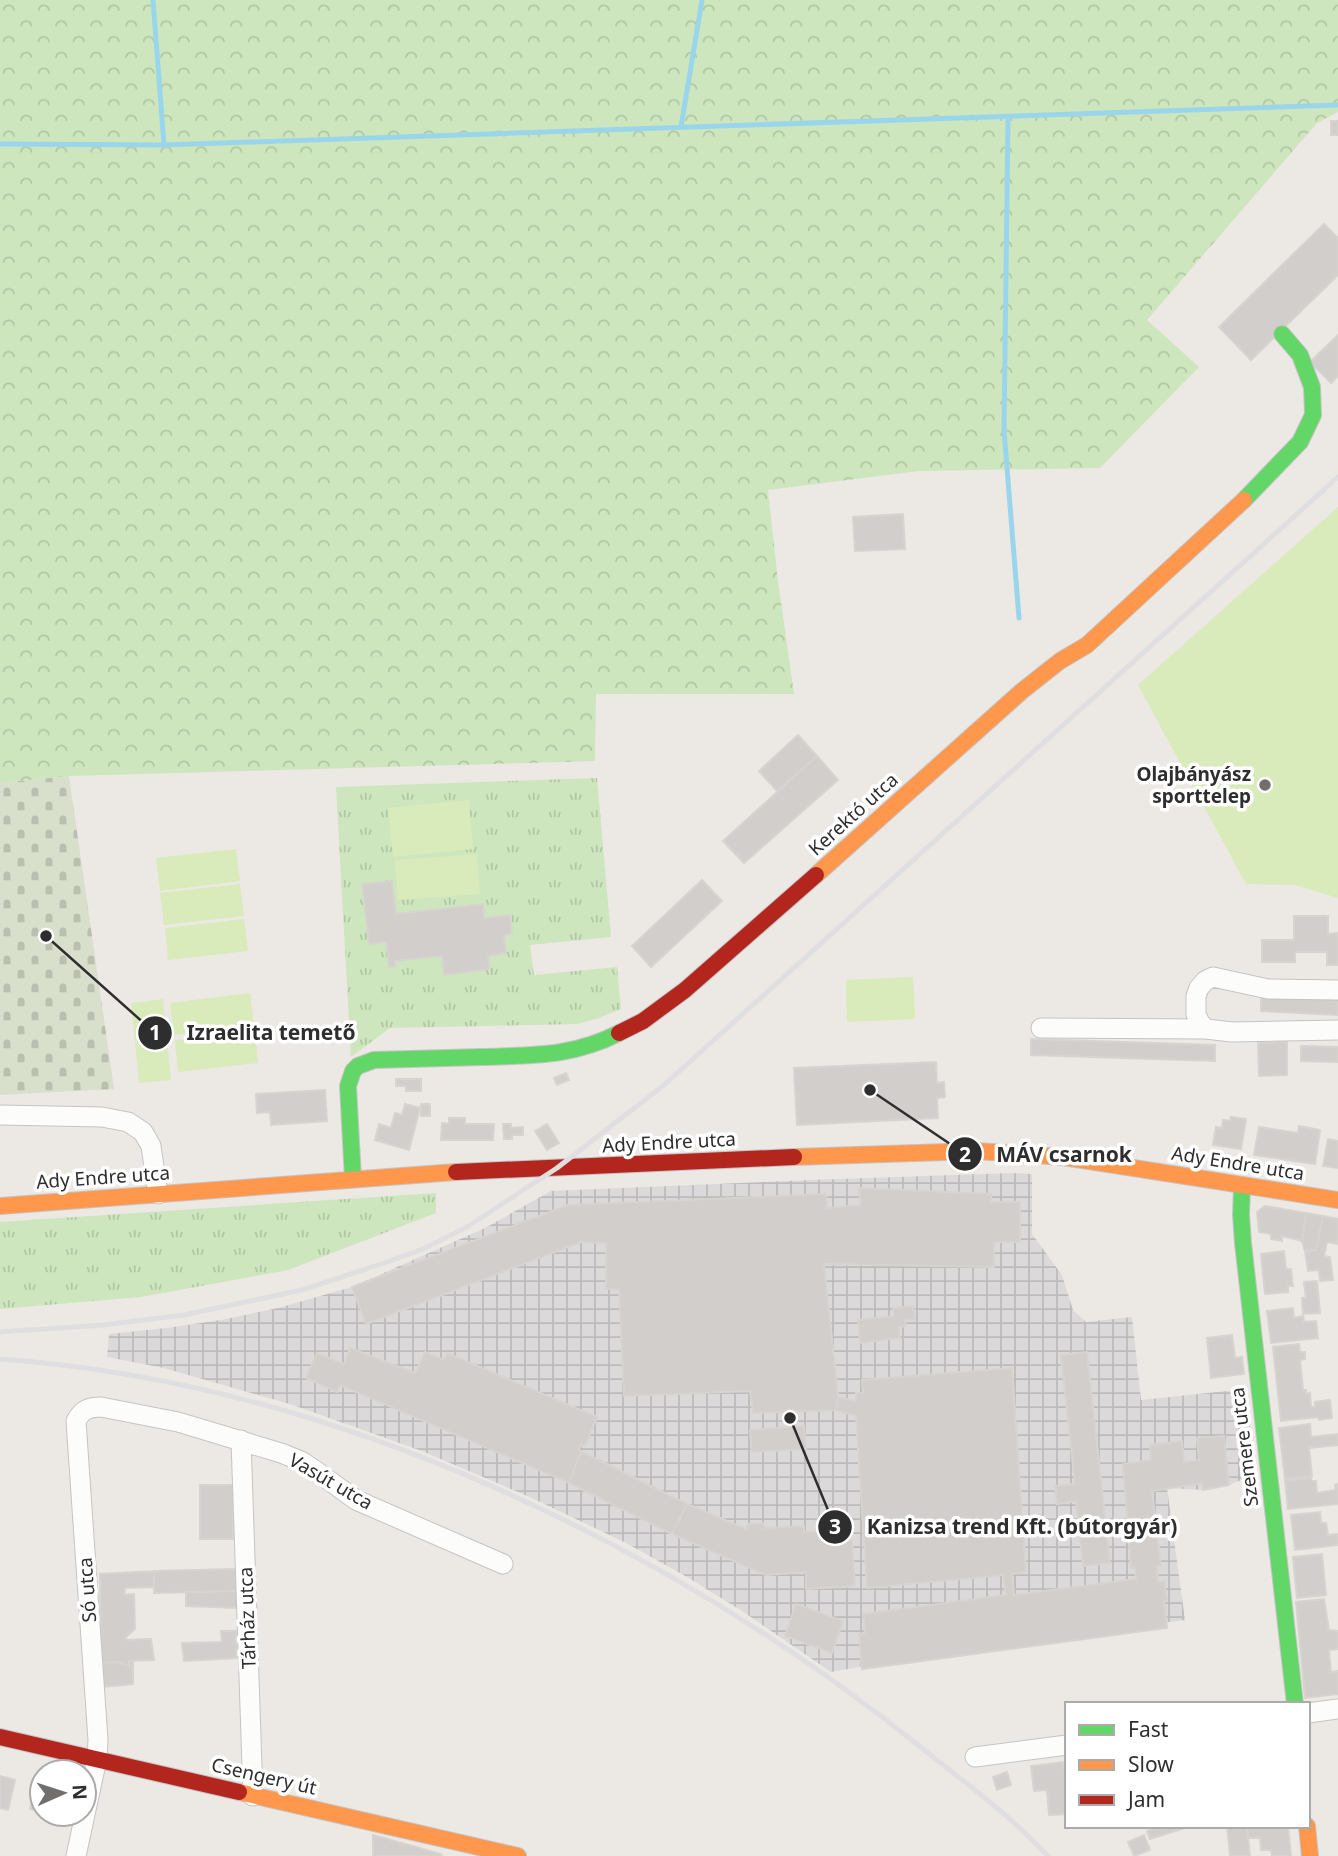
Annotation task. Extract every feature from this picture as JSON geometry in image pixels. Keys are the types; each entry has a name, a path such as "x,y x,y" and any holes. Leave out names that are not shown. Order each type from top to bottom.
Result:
{"street":[{"name":"Kerektó utca","path":"352,1179 348,1086 353,1071 358,1066 374,1060 547,1055 601,1042 643,1021 685,990 766,920 1030,684 1087,645 1233,511 1300,442 1313,415 1312,387 1300,355 1282,334"},
{"path":"1206,1029 1196,1014 1196,996 1205,981 1213,977 1268,989 1338,990"},
{"path":"1041,1028 1338,1030"},
{"path":"0,1115 102,1117 135,1125 150,1146 158,1194"},
{"name":"Ady Endre utca","path":"0,1206 415,1174 977,1151 1063,1157 1338,1200"},
{"name":"Szemere utca","path":"1242,1185 1243,1243 1295,1702"},
{"name":"Vasút utca","path":"76,1420 81,1411 101,1407 178,1422 281,1452 301,1461 356,1500 503,1564"},
{"name":"Só utca","path":"76,1420 97,1758"},
{"name":"Tárház utca","path":"241,1440 253,1796"},
{"path":"1310,1713 1338,1709"},
{"name":"Csengery út","path":"0,1737 93,1758"},
{"path":"975,1757 1065,1745"},
{"name":"Csengery út","path":"98,1759 519,1856"},
{"name":"Só utca","path":"76,1856 82,1828"},
{"path":"1307,1828 1310,1856"}],"shaded area":[{"path":"1032,1174 1032,1234 1062,1275 1073,1310 1086,1322 1132,1317 1141,1400 1246,1389 1256,1474 1229,1485 1203,1490 1167,1488 1185,1620 956,1650 831,1672 687,1577 626,1543 532,1498 422,1451 293,1405 164,1368 107,1357 109,1334 221,1320 278,1308 352,1287 485,1228 551,1191"}],"green space":[{"path":"0,0 1338,0 1338,112 1317,123 1147,320 1199,367 1100,468 919,471 768,490 794,694 596,694 595,761 69,776 0,783"},
{"name":"Olajbányász sporttelep","path":"1338,507 1338,898 1295,885 1246,884 1138,685"},
{"path":"69,776 114,1089 0,1095 0,783"},
{"path":"597,778 611,937 530,945 534,975 617,967 621,1009 577,1024 390,1028 351,1057 336,787"},
{"path":"469,800 473,849 393,857 388,808"},
{"path":"236,849 240,881 160,891 156,858"},
{"path":"477,854 480,894 398,900 395,860"},
{"path":"240,884 244,916 164,925 160,893"},
{"path":"244,919 248,951 168,960 165,928"},
{"path":"913,977 915,1019 847,1022 846,980"},
{"path":"250,993 254,1026 174,1035 170,1003"},
{"path":"163,999 171,1080 139,1083 131,1003"},
{"path":"255,1031 258,1063 178,1072 175,1040"},
{"path":"436,1193 436,1213 288,1270 141,1297 0,1309 0,1222"}],"building":[{"path":"1331,121 1338,121 1338,135 1331,135"},
{"path":"1324,224 1338,238 1338,275 1251,360 1219,327"},
{"path":"1338,335 1338,376 1331,383 1310,362"},
{"path":"903,514 905,549 855,551 853,517"},
{"path":"798,735 817,756 777,791 759,771"},
{"path":"817,756 838,780 744,863 723,841"},
{"path":"702,880 722,901 651,967 632,946"},
{"path":"392,881 396,914 483,904 484,918 510,915 512,934 504,935 506,953 488,956 489,969 444,975 442,956 395,961 396,966 389,967 386,942 369,944 362,884"},
{"path":"1294,916 1328,916 1328,934 1338,933 1338,965 1327,965 1327,952 1295,952 1295,962 1262,962 1262,940 1294,940"},
{"path":"1261,995 1338,997 1338,1015 1261,1011"},
{"path":"1031,1039 1215,1045 1215,1061 1031,1055"},
{"path":"1287,1042 1287,1075 1259,1076 1258,1043"},
{"path":"1301,1046 1338,1047 1338,1062 1301,1061"},
{"path":"936,1062 937,1083 944,1082 945,1097 937,1098 938,1118 797,1125 794,1068"},
{"path":"566,1073 569,1080 557,1085 554,1078"},
{"path":"396,1079 421,1079 421,1091 406,1091 406,1086 396,1086"},
{"path":"325,1090 327,1121 271,1125 270,1112 257,1113 256,1094"},
{"path":"405,1104 420,1108 409,1150 375,1140 379,1124 391,1128 395,1113 402,1115"},
{"path":"421,1104 430,1104 430,1116 421,1116"},
{"path":"1231,1117 1246,1119 1241,1149 1213,1145 1216,1127 1222,1128 1223,1120 1230,1121"},
{"path":"449,1118 465,1118 465,1124 494,1124 493,1140 441,1140 442,1123 449,1124"},
{"path":"503,1124 511,1124 511,1128 523,1127 523,1135 512,1135 512,1139 504,1139"},
{"path":"547,1124 559,1143 547,1150 535,1131"},
{"path":"1299,1126 1320,1130 1315,1164 1254,1155 1259,1127 1298,1133"},
{"path":"1328,1139 1338,1141 1338,1168 1323,1166"},
{"path":"859,1188 991,1194 991,1202 1020,1202 1020,1242 994,1242 994,1267 824,1264 838,1397 836,1410 753,1413 750,1391 624,1396 619,1289 606,1289 606,1243 581,1242 366,1324 352,1287 568,1205 826,1194 827,1208 861,1205"},
{"path":"1265,1206 1306,1213 1302,1241 1282,1236 1282,1241 1271,1239 1271,1234 1259,1232 1257,1212"},
{"path":"1306,1213 1323,1216 1316,1250 1305,1251 1302,1241"},
{"path":"1323,1216 1338,1219 1338,1244 1327,1242 1324,1256 1330,1257 1333,1280 1320,1281 1319,1270 1308,1271 1305,1251 1316,1250"},
{"path":"1284,1251 1286,1269 1291,1269 1293,1286 1288,1286 1288,1292 1265,1294 1261,1254"},
{"path":"1317,1281 1320,1313 1303,1314 1302,1298 1306,1298 1304,1282"},
{"path":"913,1306 915,1319 905,1320 906,1326 899,1327 900,1338 860,1343 858,1320 894,1316 893,1308"},
{"path":"1293,1308 1294,1318 1303,1316 1304,1322 1316,1321 1318,1338 1271,1343 1267,1311"},
{"path":"1232,1335 1235,1358 1242,1357 1244,1374 1211,1378 1207,1338"},
{"path":"1299,1344 1300,1352 1305,1352 1305,1359 1300,1360 1303,1390 1306,1390 1306,1394 1310,1393 1311,1407 1315,1407 1315,1402 1330,1400 1332,1418 1281,1421 1273,1347"},
{"path":"350,1348 415,1373 425,1352 444,1360 447,1353 597,1417 585,1446 581,1445 569,1483 340,1385 337,1392 306,1378 317,1353 344,1364"},
{"path":"1087,1352 1110,1563 1083,1566 1076,1501 1057,1504 1055,1486 1075,1484 1061,1355"},
{"path":"1012,1368 1026,1572 1012,1574 1014,1595 1136,1579 1135,1568 1131,1568 1123,1464 1151,1460 1150,1445 1182,1441 1184,1462 1199,1460 1197,1438 1224,1436 1229,1485 1203,1490 1202,1483 1152,1491 1161,1566 1157,1566 1158,1582 1164,1581 1167,1628 862,1669 859,1634 865,1633 863,1614 1006,1595 1003,1575 867,1588 856,1416 836,1410 838,1397 856,1401 856,1393 863,1393 862,1380"},
{"path":"1310,1424 1311,1437 1338,1434 1338,1445 1309,1448 1312,1476 1285,1479 1279,1428"},
{"path":"804,1426 806,1449 752,1452 750,1430"},
{"path":"581,1451 687,1504 672,1534 569,1483"},
{"path":"1311,1478 1316,1481 1317,1493 1336,1490 1335,1485 1338,1484 1338,1504 1288,1509 1285,1481"},
{"path":"200,1485 233,1485 233,1539 200,1539"},
{"path":"687,1504 746,1529 748,1524 763,1523 765,1528 804,1526 804,1532 835,1530 836,1539 852,1539 855,1586 806,1589 806,1572 766,1575 672,1534"},
{"path":"1320,1512 1321,1523 1326,1523 1328,1535 1338,1534 1338,1545 1295,1550 1291,1515"},
{"path":"1322,1554 1326,1595 1297,1598 1293,1557"},
{"path":"236,1569 237,1591 154,1593 154,1571"},
{"path":"154,1571 154,1587 125,1588 124,1595 134,1594 135,1629 126,1640 151,1639 154,1660 129,1661 129,1666 116,1662 101,1663 100,1574"},
{"path":"237,1591 237,1608 186,1606 186,1592"},
{"path":"1324,1599 1329,1630 1338,1631 1338,1649 1329,1650 1331,1672 1338,1671 1338,1694 1305,1698 1296,1602"},
{"path":"796,1604 843,1621 832,1653 785,1636"},
{"path":"221,1631 236,1631 237,1658 184,1661 182,1643 222,1642"},
{"path":"129,1661 133,1661 133,1684 102,1687 101,1663 116,1662 129,1666"},
{"path":"1063,1762 1065,1814 1049,1815 1047,1790 1034,1791 1031,1766"},
{"path":"1007,1772 1011,1785 997,1790 993,1777"},
{"path":"0,1776 15,1780 8,1810 0,1808"},
{"path":"1156,1828 1185,1828 1150,1839 1147,1831"},
{"path":"1227,1828 1247,1828 1250,1856 1230,1856"},
{"path":"1247,1828 1288,1828 1291,1856 1272,1856 1271,1850 1261,1850 1260,1838 1248,1838"},
{"path":"373,1835 441,1854 442,1856 373,1856"},
{"path":"1144,1835 1150,1850 1134,1856 1128,1842"}],"waterway":[{"path":"153,0 164,145"},
{"path":"681,127 702,0"},
{"path":"0,144 164,145 1338,105"},
{"path":"1008,116 1004,430 1019,618"}],"railway":[{"path":"0,1332 103,1325 184,1315 302,1290 423,1249 467,1227 557,1168 664,1085 1338,477"},
{"path":"0,1359 125,1374 248,1401 370,1438 489,1485 604,1540 716,1603 822,1673 980,1794 1048,1856"}],"traffic: fast":[{"path":"1244,500 1300,442 1313,415 1312,387 1300,355 1282,334"},
{"path":"353,1179 348,1086 353,1071 358,1066 374,1060 518,1056 568,1051 619,1033"},
{"path":"1242,1185 1243,1243 1295,1702"}],"traffic: slow":[{"path":"816,875 1022,691 1060,661 1087,645 1244,500"},
{"path":"794,1157 977,1151 1063,1157 1338,1200"},
{"path":"0,1206 456,1172"},
{"path":"239,1792 518,1856"},
{"path":"1307,1828 1310,1856"}],"traffic: jam":[{"path":"619,1033 643,1021 685,990 816,875"},
{"path":"456,1172 794,1157"},
{"path":"0,1737 239,1792"}],"place":[{"name":"Olajbányász sporttelep","path":"1265,785"},
{"name":"Izraelita temető","path":"46,936"},
{"name":"MÁV csarnok","path":"870,1090"},
{"name":"Kanizsa trend Kft. (bútorgyár)","path":"790,1418"}]}
